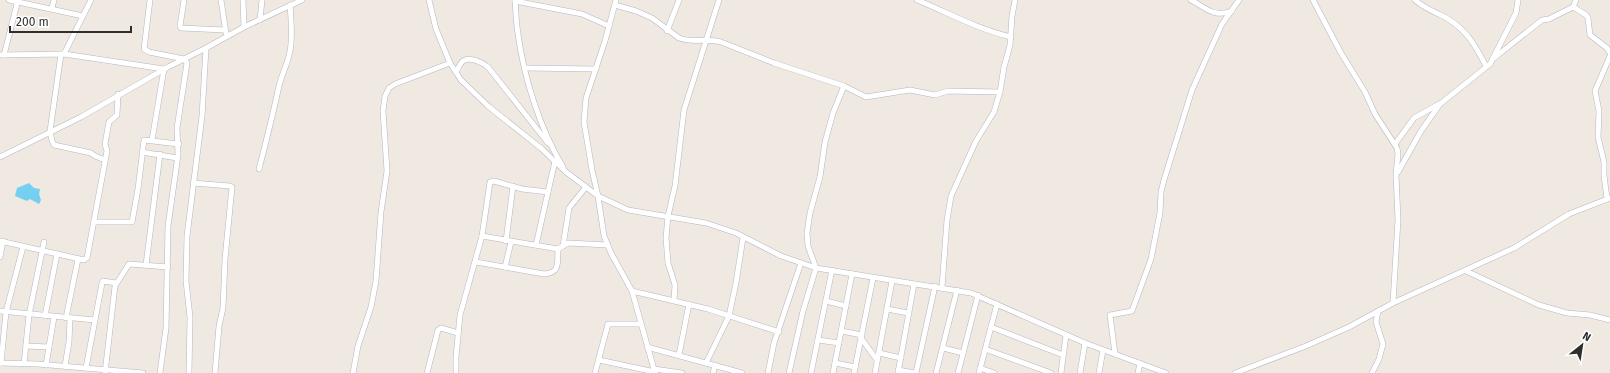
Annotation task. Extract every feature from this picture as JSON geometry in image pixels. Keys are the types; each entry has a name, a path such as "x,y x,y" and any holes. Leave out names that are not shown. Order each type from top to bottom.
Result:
{"street":[{"path":"9,0 52,8 83,16"},
{"path":"52,8 54,0"},
{"path":"91,0 63,54 50,131 54,146 91,153 105,160"},
{"path":"150,0 144,49 149,52 184,59"},
{"path":"184,0 180,26 181,28 225,30"},
{"path":"221,0 226,37"},
{"path":"243,0 244,27"},
{"path":"260,20 262,0"},
{"path":"0,157 81,117 118,94 164,69 244,27 300,0"},
{"path":"429,0 436,29 450,63 460,80 488,106 542,149 566,172 598,196 628,210 706,224 736,233 743,238 781,256 816,268 892,281 942,287 978,295 1085,343 1166,373"},
{"path":"552,148 525,68 518,34 515,0 582,14 609,26"},
{"path":"667,31 679,0"},
{"path":"674,300 675,285 668,262 666,238 668,216 675,186 684,110 719,0"},
{"path":"917,0 974,26 993,33 1011,37"},
{"path":"942,287 947,220 951,196 976,141 994,112 1009,51 1015,0"},
{"path":"1191,0 1217,14 1224,14 1232,10"},
{"path":"1115,354 1110,315 1132,311 1152,258 1160,213 1161,192 1192,90 1222,24 1239,0"},
{"path":"1314,0 1341,53 1395,144 1398,154 1396,174 1398,220 1393,303"},
{"path":"1415,0 1431,11 1446,18 1470,37 1486,66"},
{"path":"1494,58 1516,13 1518,0"},
{"path":"1395,144 1414,118 1440,104 1542,20 1549,19 1573,7 1576,0"},
{"path":"18,1 2,55 63,54 164,69"},
{"path":"654,371 632,291 611,253 604,236 584,122 586,98 615,2 652,18 667,31 684,40 715,40 774,63 844,86 866,97 910,90 935,96 948,91 1000,92"},
{"path":"259,170 290,50 292,29 290,5"},
{"path":"1573,7 1586,15 1590,35 1607,48 1610,53"},
{"path":"189,373 190,317 186,281 187,236 202,116 206,48"},
{"path":"1235,373 1306,346 1350,327 1393,303 1514,248 1569,214 1608,198 1604,175 1604,162 1598,137 1599,106 1595,91 1610,56"},
{"path":"160,373 166,328 168,226 179,144 177,133 186,70 186,63 184,59"},
{"path":"456,72 463,61 468,60 483,63 488,67 552,148 566,172"},
{"path":"353,373 358,346 371,307 376,281 381,212 387,171 383,111 385,96 389,88 395,84 450,63"},
{"path":"525,68 596,69"},
{"path":"152,140 164,69"},
{"path":"789,373 803,311 816,268 808,246 808,227 820,177 825,142 833,113 844,86"},
{"path":"0,257 2,241 78,259 84,260 87,258 107,151 105,144 109,122 117,115 118,94"},
{"path":"1396,174 1421,131 1440,104"},
{"path":"94,222 132,222 144,140 179,144"},
{"path":"142,152 177,158"},
{"path":"146,265 160,154"},
{"path":"536,245 555,161"},
{"path":"456,373 460,315 482,236 490,182 494,181 548,192"},
{"path":"193,183 232,187 223,308 218,326 215,373"},
{"path":"505,267 513,186"},
{"path":"563,246 569,208 586,188"},
{"path":"482,236 558,249 568,243 608,245"},
{"path":"706,362 729,316 743,238"},
{"path":"24,364 29,315 44,242"},
{"path":"23,247 3,312 0,363 65,366 106,371 143,373"},
{"path":"476,262 551,274 555,272 556,269 558,249"},
{"path":"45,316 57,254"},
{"path":"65,366 69,342 68,318 78,259"},
{"path":"768,373 774,343 779,332 801,263"},
{"path":"106,371 116,283 129,264 168,267"},
{"path":"811,373 832,270"},
{"path":"1466,271 1539,305 1567,314 1590,315 1610,320"},
{"path":"833,373 852,274"},
{"path":"854,373 873,278"},
{"path":"875,373 892,281"},
{"path":"86,368 102,282 116,283"},
{"path":"914,284 898,371 915,373 935,286"},
{"path":"936,373 957,290"},
{"path":"632,291 689,304 779,332"},
{"path":"958,373 978,295"},
{"path":"826,301 846,306"},
{"path":"679,355 689,304"},
{"path":"994,373 980,370 997,304"},
{"path":"887,309 908,313"},
{"path":"1372,373 1379,359 1383,344 1376,322 1378,311"},
{"path":"3,312 95,320"},
{"path":"46,365 54,317"},
{"path":"595,373 608,324 640,324"},
{"path":"991,327 1063,355"},
{"path":"427,373 438,330 441,328 458,334"},
{"path":"841,331 861,337 877,360"},
{"path":"1060,373 1066,334"},
{"path":"818,340 839,343"},
{"path":"1080,373 1085,343"},
{"path":"26,346 49,347"},
{"path":"647,347 706,362 730,371 742,373"},
{"path":"943,348 963,353"},
{"path":"985,349 1051,373"},
{"path":"1099,373 1103,350"},
{"path":"879,354 901,358"},
{"path":"599,360 654,371 682,373"},
{"path":"835,363 855,367"},
{"path":"1138,373 1140,364"},
{"path":"713,373 715,365"}],"water":[{"path":"29,183 34,188 40,189 39,194 41,200 39,204 30,199 27,201 15,196 17,188"}]}
